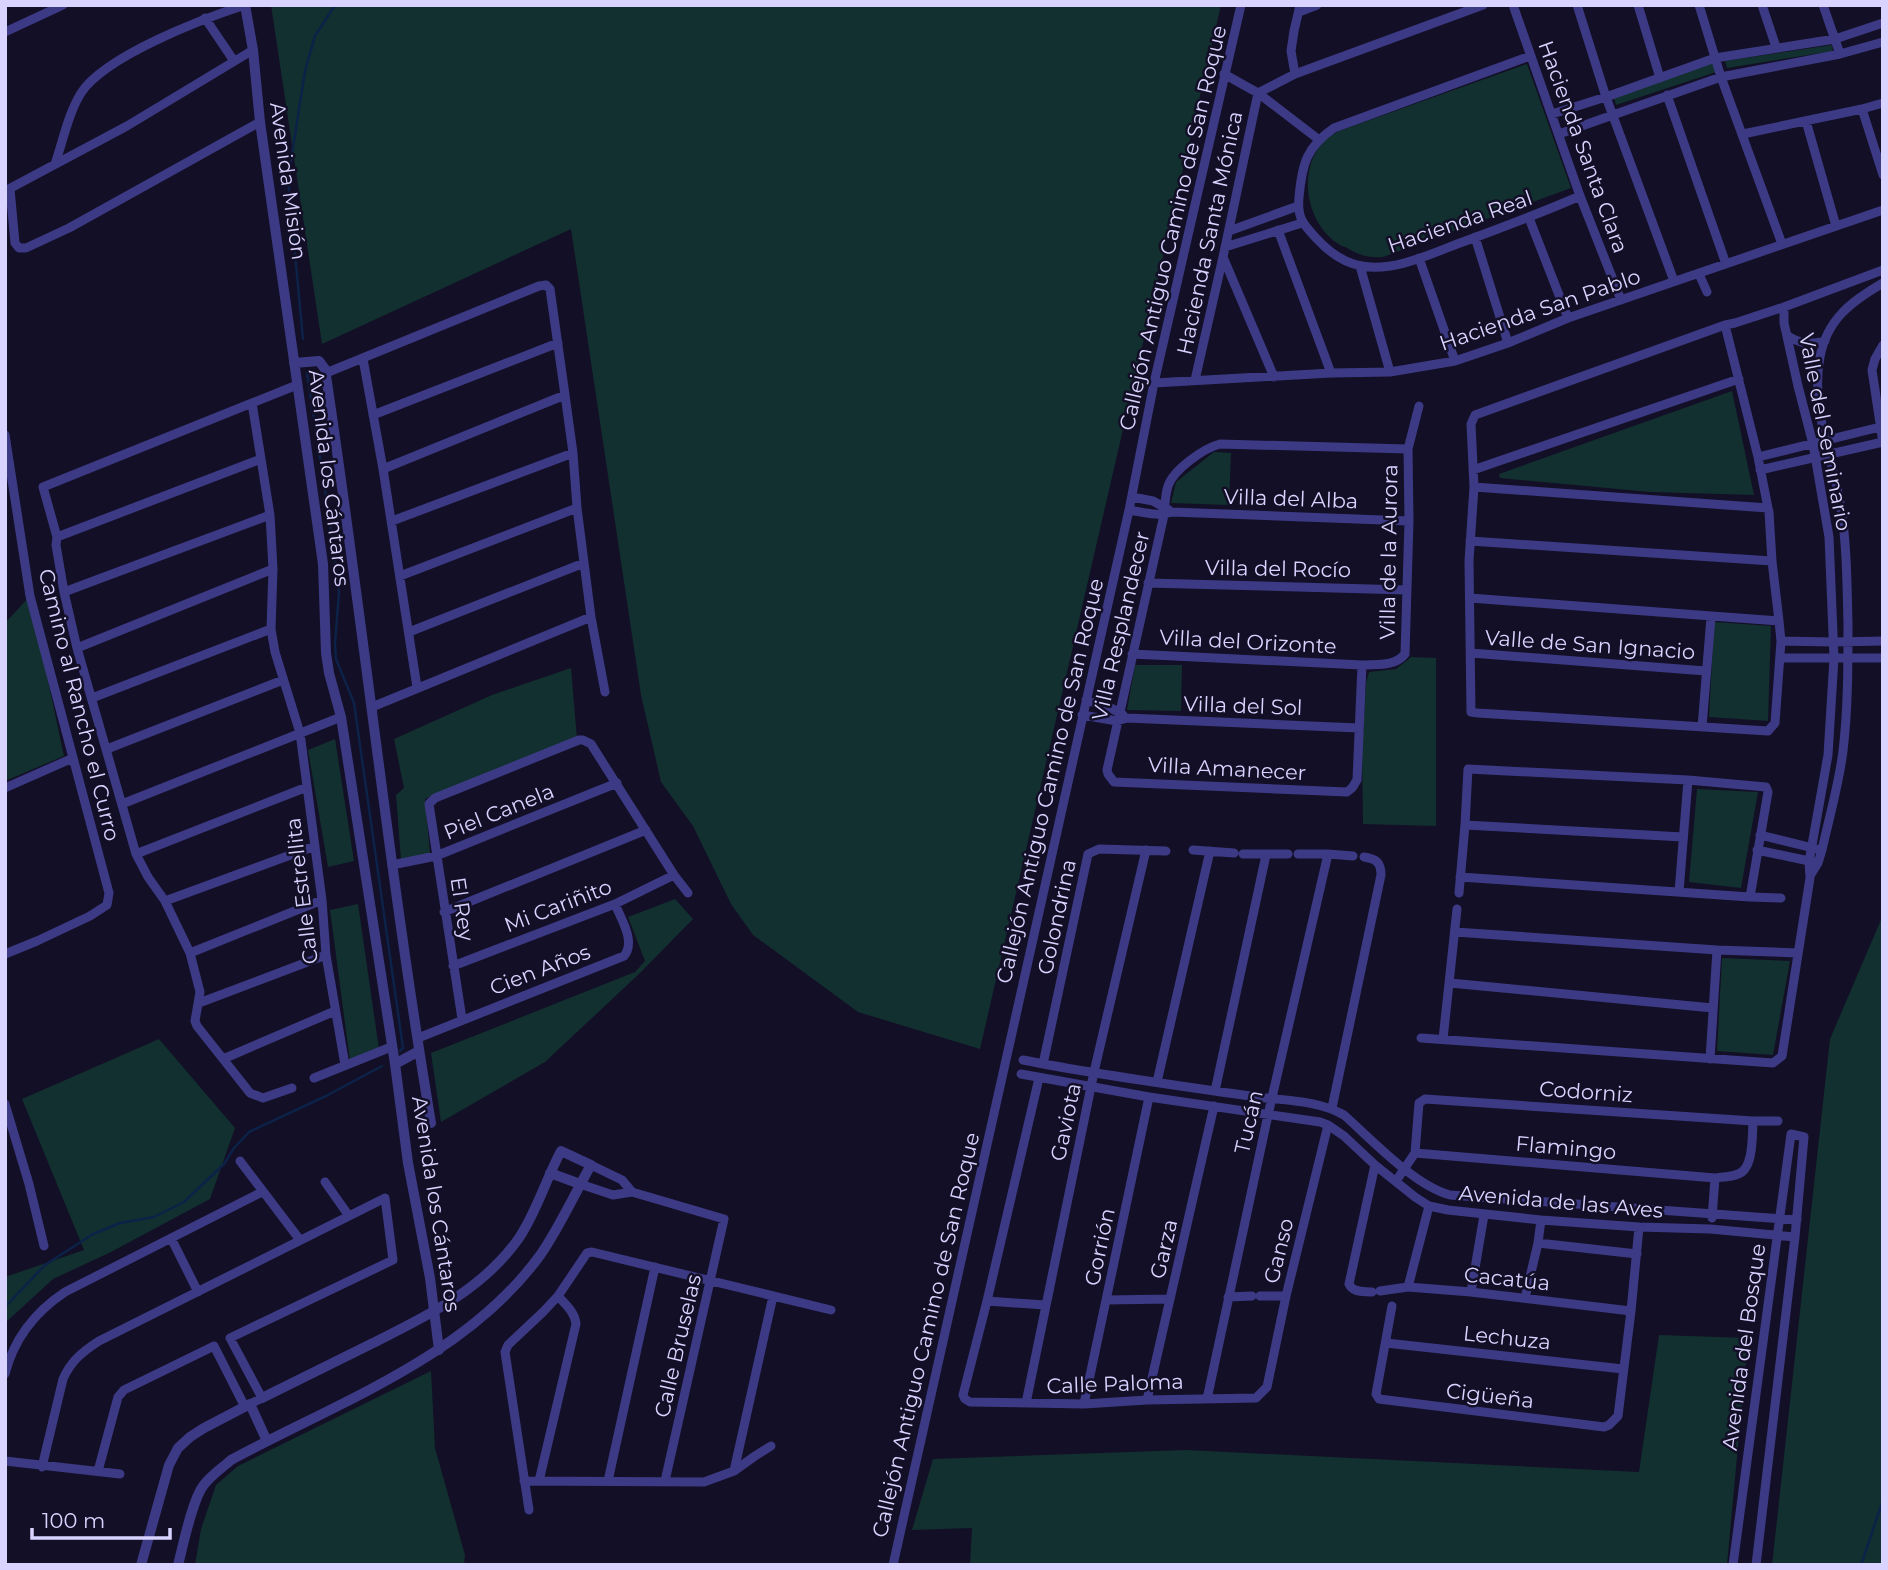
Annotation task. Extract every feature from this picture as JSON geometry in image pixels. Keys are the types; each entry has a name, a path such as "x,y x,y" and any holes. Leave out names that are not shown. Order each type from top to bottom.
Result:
{"street":[{"path":"5,32 63,5"},
{"path":"55,164 76,102 102,71 140,49 205,18 245,5"},
{"name":"Avenida Misión","path":"245,5 294,363"},
{"name":"Callejón Antiguo Camino de San Roque","path":"893,1565 1132,497 1154,383 1241,5"},
{"path":"1295,74 1291,51 1299,8 1317,5"},
{"path":"1258,93 1295,74 1483,5"},
{"name":"Hacienda Santa Clara","path":"1513,5 1580,196 1621,300"},
{"path":"1577,5 1606,97 1674,281"},
{"path":"1639,5 1660,78"},
{"path":"1699,5 1720,78 1782,244"},
{"path":"1762,5 1776,47"},
{"path":"1823,5 1840,54"},
{"path":"205,18 234,61"},
{"path":"1552,114 1715,58 1835,38 1883,23"},
{"path":"1559,134 1720,78 1840,54 1883,42"},
{"path":"253,50 127,126 7,190 15,243 19,248 26,248 260,122"},
{"path":"1274,377 1224,252 1302,223 1298,205 1301,175 1318,139 1334,128 1530,56"},
{"path":"1224,74 1258,93 1318,139"},
{"name":"Hacienda Santa Mónica","path":"1195,380 1258,93"},
{"path":"1667,95 1726,264"},
{"path":"1743,134 1883,103"},
{"path":"1862,109 1883,175"},
{"path":"1806,121 1836,226"},
{"name":"Hacienda Real","path":"1302,223 1335,256 1360,266 1376,267 1419,258 1529,218 1580,196"},
{"path":"1229,231 1298,205"},
{"name":"Hacienda San Pablo","path":"1154,383 1390,372 1455,361 1568,318 1883,210"},
{"path":"1529,218 1568,318"},
{"path":"1278,230 1331,373"},
{"path":"1475,237 1508,343"},
{"path":"1419,258 1455,361"},
{"path":"1360,266 1390,372"},
{"name":"Valle del Seminario","path":"1817,849 1828,755 1834,658 1829,537 1813,444 1784,323 1784,307 1883,270"},
{"path":"1699,274 1707,292"},
{"name":"Valle del Seminario","path":"1710,1059 1773,1063 1782,1056 1810,878 1843,754 1847,699 1847,581 1841,508 1819,406 1817,377 1820,354 1829,331 1840,314 1855,299 1883,283"},
{"path":"326,373 527,290 546,285 550,289 573,453 576,508 591,617 605,692"},
{"path":"1725,325 1768,508 1781,641 1775,723 1768,731 1471,712 1470,541 1474,487 1471,424 1475,415 1725,325 1784,307"},
{"path":"1788,336 1800,343 1825,341"},
{"path":"373,415 558,343"},
{"path":"1760,470 1883,442 1879,398 1872,370 1883,345"},
{"path":"363,359 392,521 417,687"},
{"name":"Avenida los Cántaros","path":"431,1123 391,865 326,373 319,361 294,363 323,564 326,653 341,717 439,1350"},
{"path":"1473,470 1738,379"},
{"path":"292,1087 263,1098 250,1093 197,1026 195,1021 200,992 198,980 190,953 165,901 136,854 77,648 64,592 57,537 43,486 297,385"},
{"path":"383,469 565,395"},
{"name":"Calle Estrellita","path":"252,403 270,515 271,629 283,680 300,733 322,900 326,955 345,1065"},
{"name":"Villa de la Aurora","path":"1362,665 1396,663 1405,654 1408,449 1419,406"},
{"path":"1758,457 1880,427"},
{"name":"Camino al Rancho el Curro","path":"5,435 30,596 107,886 108,900 104,908 90,916 5,954"},
{"name":"Villa Resplandecer","path":"1108,774 1132,654 1167,511 1168,485 1180,470 1203,451 1220,444 1408,449"},
{"path":"392,521 573,453"},
{"path":"57,537 261,459"},
{"path":"1474,487 1768,508"},
{"name":"Villa del Alba","path":"1132,497 1153,501 1167,511"},
{"path":"400,576 576,508"},
{"name":"Villa del Alba","path":"1129,510 1150,514 1167,511 1409,522"},
{"path":"64,592 270,515"},
{"path":"1470,541 1772,561"},
{"path":"408,632 584,563"},
{"path":"77,648 272,569"},
{"name":"Villa del Rocío","path":"1148,583 1406,590"},
{"path":"1470,598 1779,621"},
{"path":"372,707 591,617"},
{"path":"1702,727 1711,617"},
{"path":"92,698 271,629"},
{"path":"1781,641 1883,641"},
{"name":"Valle de San Ignacio","path":"1471,653 1706,671"},
{"name":"Villa del Orizonte","path":"1132,654 1362,665"},
{"path":"1780,658 1883,658"},
{"path":"1358,728 1362,665"},
{"path":"107,749 283,680"},
{"name":"Villa del Sol","path":"1086,700 1121,717"},
{"name":"Villa del Sol","path":"1082,715 1358,728"},
{"path":"122,804 341,717"},
{"name":"Villa Amanecer","path":"1108,774 1114,782 1348,792 1357,780 1358,728"},
{"name":"El Rey","path":"462,1019 429,804 435,798 579,740 591,744 617,783"},
{"path":"5,788 73,758"},
{"path":"1459,893 1468,769 1688,780 1766,787 1768,792 1750,897"},
{"path":"1679,892 1688,780"},
{"path":"617,783 688,893"},
{"name":"Piel Canela","path":"391,865 436,856 617,783"},
{"path":"136,854 307,787"},
{"path":"1465,825 1683,836"},
{"path":"444,912 646,830"},
{"path":"1760,835 1817,849"},
{"path":"165,901 315,846"},
{"name":"Golondrina","path":"1043,1064 1088,854 1099,849 1166,851"},
{"name":"Gaviota","path":"1026,1403 1094,1072 1146,850"},
{"path":"1193,850 1266,856 1353,856"},
{"path":"1757,850 1814,862"},
{"path":"1157,1082 1210,851"},
{"name":"Tucán","path":"1207,1399 1328,854"},
{"path":"1215,1091 1266,856"},
{"path":"1332,1108 1381,875 1379,862 1364,857"},
{"name":"Mi Cariñito","path":"453,966 615,904 674,875"},
{"path":"1460,877 1782,898"},
{"path":"190,953 322,900"},
{"name":"Cien Años","path":"418,1038 624,956 630,941 615,904"},
{"path":"1443,1039 1457,909"},
{"path":"1455,932 1798,953"},
{"path":"1421,1038 1710,1059 1717,950"},
{"path":"199,1003 326,955"},
{"path":"1450,983 1713,1008"},
{"path":"223,1059 335,1011"},
{"path":"314,1078 391,1046"},
{"path":"395,1064 419,1051"},
{"name":"Avenida de las Aves","path":"1023,1060 1332,1108 1406,1169 1440,1192 1450,1195 1797,1220"},
{"name":"Avenida de las Aves","path":"1021,1074 1328,1125 1429,1206 1483,1215 1541,1220 1710,1229 1796,1237"},
{"path":"1040,1078 987,1301 1045,1305"},
{"name":"Gorrión","path":"1084,1404 1149,1097"},
{"name":"Codorniz","path":"1415,1153 1419,1103 1426,1099 1778,1121"},
{"path":"5,1104 44,1245"},
{"name":"Garza","path":"1147,1400 1214,1106"},
{"path":"1710,1229 1715,1178 1737,1175 1747,1167 1753,1121"},
{"name":"Ganso","path":"1267,1387 1286,1296 1328,1125"},
{"name":"Avenida del Bosque","path":"1733,1565 1791,1135 1804,1137 1796,1237 1756,1565"},
{"path":"141,1565 169,1465 178,1448 190,1437 435,1312 466,1291 497,1264 519,1238 561,1151 622,1180 632,1192"},
{"path":"1396,1181 1415,1153"},
{"name":"Flamingo","path":"1415,1153 1715,1178"},
{"path":"240,1161 300,1240"},
{"path":"178,1565 202,1487 231,1460 343,1404 439,1350 487,1312 541,1254 591,1165"},
{"name":"Cacatúa","path":"1375,1165 1350,1287 1376,1292 1408,1287 1471,1292 1631,1311"},
{"path":"550,1173 613,1195 632,1192"},
{"path":"326,1182 349,1216"},
{"path":"5,1374 18,1342 32,1320 46,1305 65,1292 262,1192"},
{"name":"Calle Bruselas","path":"632,1192 724,1219 665,1482"},
{"path":"42,1466 63,1379 76,1358 99,1341 385,1198 393,1259 124,1390 118,1397 98,1471"},
{"path":"1408,1287 1429,1206"},
{"path":"1471,1292 1483,1215"},
{"path":"1525,1298 1541,1220"},
{"path":"1623,1369 1639,1227"},
{"path":"171,1238 198,1292"},
{"path":"1538,1243 1637,1254"},
{"path":"529,1510 505,1352 508,1345 558,1296 587,1253 592,1252 831,1310"},
{"path":"608,1481 655,1267"},
{"path":"539,1481 576,1324 572,1312 558,1296"},
{"path":"734,1471 773,1296"},
{"path":"1228,1297 1286,1296"},
{"path":"1107,1300 1170,1298"},
{"name":"Calle Paloma","path":"987,1301 963,1395 970,1402 1084,1404 1256,1398 1267,1387"},
{"path":"1386,1343 1392,1306"},
{"path":"230,1338 262,1398"},
{"name":"Lechuza","path":"1386,1343 1623,1369"},
{"name":"Cigüeña","path":"1386,1343 1376,1394 1382,1400 1604,1427 1618,1416 1623,1369"},
{"path":"214,1346 267,1441"},
{"path":"524,1481 704,1482 734,1471 771,1446"},
{"path":"5,1461 120,1474"}],"green space":[{"path":"271,5 1221,5 980,1049 858,1012 753,935 731,904 693,826 661,782 641,695 571,229 322,344"},
{"path":"1832,45 1833,51 1727,68 1725,61"},
{"path":"1713,63 1716,72 1616,105 1614,98"},
{"path":"1527,64 1571,188 1383,257 1356,252 1339,244 1326,233 1312,208 1308,179 1316,152 1327,139 1339,131"},
{"path":"1732,391 1754,495 1650,492 1500,478 1499,474"},
{"path":"1214,452 1231,453 1229,505 1171,503 1176,482"},
{"path":"30,596 64,756 5,781 5,623"},
{"path":"1714,622 1771,626 1768,721 1709,717"},
{"path":"1411,657 1436,658 1436,826 1363,824 1362,753 1369,672 1396,669"},
{"path":"1135,665 1182,665 1181,711 1127,710"},
{"path":"571,668 577,739 425,799 430,853 401,860 396,795 404,788 394,739 492,695"},
{"path":"335,739 354,861 328,867 308,750"},
{"path":"1697,789 1758,792 1741,888 1689,882"},
{"path":"675,899 693,919 640,973 545,1062 441,1122 431,1053 635,972 645,961 628,917"},
{"path":"358,904 379,1049 350,1061 330,910"},
{"path":"1883,915 1883,1565 1772,1565 1830,1039"},
{"path":"1722,958 1790,961 1773,1055 1717,1051"},
{"path":"159,1039 235,1128 210,1199 111,1252 53,1279 5,1323 5,1277 84,1250 22,1099"},
{"path":"1659,1335 1748,1338 1727,1565 970,1565 972,1528 912,1530 933,1459 1186,1450 1639,1472"},
{"path":"431,1371 435,1448 465,1555 464,1565 195,1565 201,1529 216,1485 238,1466"}],"waterway":[{"path":"303,339 288,180 305,71 315,36 335,5"},
{"path":"307,373 339,592 336,659 354,703 403,1048 400,1051"},
{"path":"5,1307 45,1265 93,1234 120,1223 154,1217 184,1202 224,1164 249,1132 382,1066"},
{"path":"1861,1565 1883,1500"}]}
